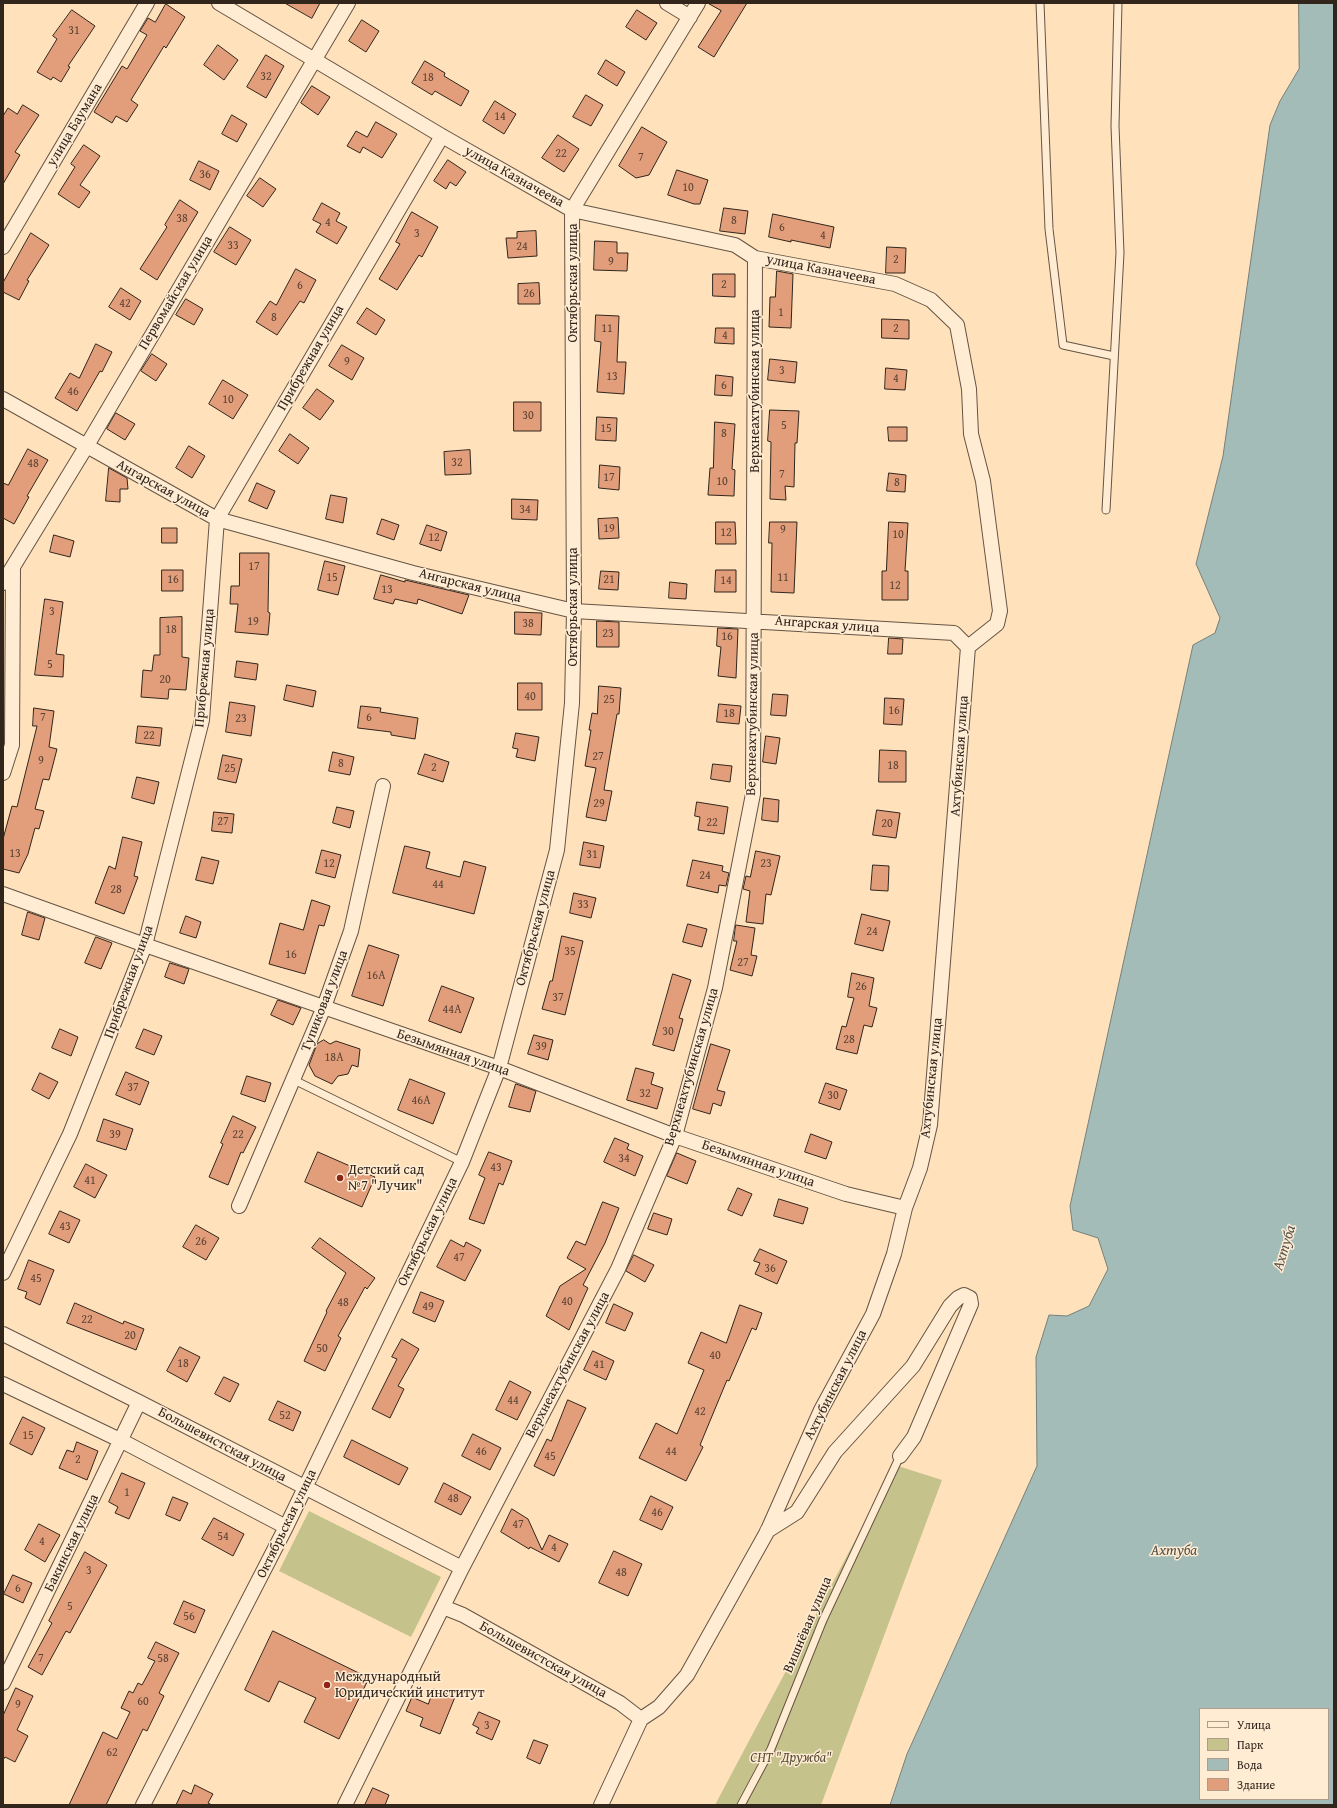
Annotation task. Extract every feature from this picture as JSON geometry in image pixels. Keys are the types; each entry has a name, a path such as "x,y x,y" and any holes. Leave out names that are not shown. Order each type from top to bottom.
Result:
{"street":[{"name":"улица Баумана","path":"3,247 147,3"},
{"name":"улица Казначеева","path":"219,3 442,136 572,210 735,245 755,258 895,284 931,300 958,325 969,388 971,434 983,481 1000,611 997,624 968,647"},
{"name":"Первомайская улица","path":"3,583 86,447 348,3"},
{"path":"667,3 690,17"},
{"name":"Октябрьская улица","path":"143,1805 305,1488 462,1162 499,1068 557,850 572,703 574,611 572,210 698,3"},
{"name":"Прибрежная улица","path":"3,1273 70,1134 145,945 202,720 217,519 442,136"},
{"name":"Верхнеахтубинская улица","path":"345,1805 462,1568 618,1269 675,1136 715,988 753,794 755,620 755,258"},
{"name":"Ангарская улица","path":"3,399 86,447 217,519 413,573 574,611 755,620 954,633 968,647"},
{"path":"3,773 12,745 13,567"},
{"name":"Ахтубинская улица","path":"641,1719 659,1707 687,1675 767,1532 821,1410 873,1314 894,1254 905,1208 920,1168 930,1125 968,647"},
{"name":"Тупиковая улица","path":"238,1206 294,1080 324,1007 351,931 383,786"},
{"name":"Безымянная улица","path":"3,894 499,1068 675,1136 846,1194 905,1208"},
{"path":"767,1532 797,1512 835,1452 913,1366 950,1306 958,1298 964,1295 970,1298 971,1304 914,1437 900,1456"},
{"name":"Большевистская улица","path":"3,1334 462,1568"},
{"path":"3,1384 122,1441 286,1527"},
{"name":"Бакинская улица","path":"3,1683 122,1441 139,1402"},
{"name":"Большевистская улица","path":"443,1607 463,1615 620,1702 641,1719"},
{"path":"601,1805 641,1719"}],"lane":[{"path":"1040,3 1049,229 1063,345 1114,356"},
{"path":"1106,510 1120,253 1115,126 1118,3"},
{"path":"294,1080 462,1162"},
{"name":"Вишнёвая улица","path":"741,1805 770,1749 823,1620 900,1456"}],"green space":[{"name":"СНТ \"Дружба\"","path":"895,1465 942,1480 821,1805 715,1805"},
{"path":"309,1511 441,1577 411,1637 279,1571"}],"water":[{"name":"Ахтуба","path":"1299,3 1334,3 1334,1805 890,1805 907,1754 1037,1466 1036,1357 1049,1315 1067,1316 1089,1306 1108,1269 1098,1238 1073,1230 1070,1206 1193,645 1215,633 1220,618 1196,564 1223,456 1270,125 1280,101 1299,69"}],"building":[{"path":"285,3 320,3 312,18"},
{"path":"708,3 747,3 714,57 698,47 721,11"},
{"path":"166,4 185,17 166,48 164,46 131,100 138,105 127,122 116,116 112,123 94,112 122,66 127,69 147,35 140,31 148,18 155,22"},
{"path":"72,10 95,26 68,66 70,67 61,82 53,77 51,80 37,72 57,39 53,36"},
{"path":"637,10 657,23 646,40 626,27"},
{"path":"362,20 379,31 366,52 349,41"},
{"path":"218,45 238,60 224,80 204,65"},
{"path":"266,55 284,66 266,98 247,87"},
{"path":"606,60 625,72 617,86 598,74"},
{"path":"425,61 445,73 444,76 469,91 461,106 435,91 432,95 412,83"},
{"path":"312,86 330,97 318,115 301,103"},
{"path":"586,95 603,105 591,126 573,117"},
{"path":"495,101 516,114 504,134 483,121"},
{"path":"23,105 39,115 15,152 20,155 3,184 3,116 8,108 17,114"},
{"path":"232,115 247,124 237,142 222,134"},
{"path":"376,122 397,134 382,158 363,147 360,153 347,146 356,131 367,137"},
{"path":"642,127 667,142 649,175 636,178 619,166"},
{"path":"558,135 579,149 564,172 542,158"},
{"path":"84,145 100,156 80,185 90,192 79,208 58,194 75,167 71,164"},
{"path":"448,160 466,172 456,186 450,182 446,189 434,181"},
{"path":"199,161 219,171 210,190 190,180"},
{"path":"677,170 708,180 700,204 694,204 668,195"},
{"path":"260,178 276,189 263,207 247,196"},
{"path":"180,200 198,212 157,280 140,269 167,227 165,225"},
{"path":"322,203 340,213 336,221 347,227 337,244 316,232 321,224 313,220"},
{"path":"724,208 748,211 745,234 720,231"},
{"path":"412,212 438,227 422,257 419,255 397,290 379,279 400,244 396,242"},
{"path":"773,214 834,227 830,248 769,237"},
{"path":"230,227 251,240 236,265 214,252"},
{"path":"536,231 537,256 508,258 506,238 517,238 517,232"},
{"path":"31,233 49,245 27,280 29,281 19,300 3,292 3,283"},
{"path":"595,241 617,242 617,253 628,253 627,271 594,270"},
{"path":"887,247 906,248 905,273 886,273"},
{"path":"296,269 316,280 304,303 300,301 277,335 256,322 270,301 276,305"},
{"path":"777,271 793,274 791,328 769,327 770,297 775,297"},
{"path":"713,274 735,274 735,297 713,296"},
{"path":"539,283 540,304 518,304 518,284"},
{"path":"121,288 141,301 130,320 109,307"},
{"path":"186,299 203,309 194,325 176,315"},
{"path":"367,308 385,320 376,335 357,323"},
{"path":"596,315 619,316 617,362 626,362 624,394 597,392 601,342 595,341"},
{"path":"882,319 909,320 909,339 882,338"},
{"path":"716,328 734,328 734,344 715,343"},
{"path":"96,344 112,352 102,372 100,371 77,411 55,398 70,373 79,378"},
{"path":"342,345 364,358 352,380 329,366"},
{"path":"152,354 167,364 156,381 141,371"},
{"path":"770,359 797,362 795,383 768,380"},
{"path":"886,368 907,370 905,390 885,389"},
{"path":"716,375 733,377 732,396 715,395"},
{"path":"223,380 248,395 233,419 209,404"},
{"path":"317,389 334,401 320,420 303,408"},
{"path":"514,402 541,402 541,431 514,431"},
{"path":"770,410 799,411 797,443 795,443 794,487 785,486 786,500 770,499 771,442 768,441"},
{"path":"116,413 135,424 125,440 107,429"},
{"path":"597,417 617,418 616,441 596,440"},
{"path":"715,422 735,424 732,469 735,470 734,496 708,495 710,468 713,468"},
{"path":"888,427 907,427 907,441 889,441"},
{"path":"290,434 309,448 298,464 279,451"},
{"path":"189,446 205,456 192,478 176,468"},
{"path":"28,449 48,460 27,496 29,497 14,524 3,518 3,483 8,485"},
{"path":"470,450 471,474 445,475 444,452"},
{"path":"600,465 620,467 619,490 599,488"},
{"path":"109,468 127,478 128,489 120,489 120,502 106,501"},
{"path":"889,473 906,475 905,492 887,491"},
{"path":"257,483 275,491 267,509 249,501"},
{"path":"331,495 347,498 343,523 326,519"},
{"path":"512,499 538,500 537,520 512,519"},
{"path":"618,518 619,538 599,539 598,519"},
{"path":"382,519 399,525 394,540 377,534"},
{"path":"716,522 735,522 736,544 716,544"},
{"path":"770,522 797,522 794,593 771,592 772,543 769,543"},
{"path":"889,522 908,523 905,571 908,571 908,600 882,600 882,571 886,571"},
{"path":"427,525 447,532 441,551 420,544"},
{"path":"162,528 177,528 177,543 162,543"},
{"path":"54,535 74,541 70,557 50,552"},
{"path":"240,553 269,553 268,612 270,613 268,635 235,632 238,604 230,604 231,586 239,586"},
{"path":"325,561 345,566 338,595 318,590"},
{"path":"162,570 183,570 183,591 162,591"},
{"path":"716,570 736,570 736,592 715,592"},
{"path":"601,571 619,572 618,590 599,589"},
{"path":"381,575 405,582 405,580 469,595 462,614 418,599 417,604 395,599 393,604 374,599"},
{"path":"670,582 687,584 686,599 669,598"},
{"path":"45,599 63,602 56,654 64,655 63,677 35,675"},
{"path":"515,612 542,613 541,635 515,634"},
{"path":"182,617 182,657 189,658 186,690 169,689 168,699 141,697 143,670 152,671 154,655 160,655 160,618"},
{"path":"597,621 619,622 619,647 597,647"},
{"path":"718,628 738,629 736,678 718,676 721,647 717,646"},
{"path":"889,638 903,639 902,654 888,654"},
{"path":"237,661 258,664 256,680 235,677"},
{"path":"518,683 542,683 542,710 518,710"},
{"path":"287,685 316,691 313,707 284,700"},
{"path":"599,686 621,688 619,714 617,714 604,790 612,791 606,821 586,817 596,768 585,766 591,730 589,730 592,713 597,714"},
{"path":"773,694 788,695 786,716 771,715"},
{"path":"885,698 904,699 902,725 884,724"},
{"path":"230,702 255,706 251,736 226,732"},
{"path":"719,704 741,706 739,724 717,722"},
{"path":"361,706 381,708 380,712 418,718 415,739 391,735 391,732 358,728"},
{"path":"34,708 54,711 49,747 57,749 49,780 43,779 35,809 44,811 39,829 35,828 28,854 19,873 3,869 3,839 12,806 17,807 37,726 33,726"},
{"path":"138,726 162,728 160,746 136,743"},
{"path":"516,733 539,737 535,761 516,757 518,749 513,748"},
{"path":"766,736 780,738 776,764 763,762"},
{"path":"880,750 906,751 906,782 879,782"},
{"path":"333,752 354,757 350,775 329,771"},
{"path":"425,754 449,762 443,782 418,774"},
{"path":"223,755 242,759 236,783 218,779"},
{"path":"713,764 732,766 730,782 711,779"},
{"path":"137,777 159,782 154,804 132,798"},
{"path":"764,798 779,800 778,822 762,820"},
{"path":"697,802 728,807 724,834 698,830 700,817 695,816"},
{"path":"337,807 354,811 350,828 333,823"},
{"path":"877,810 900,813 896,838 873,835"},
{"path":"214,812 234,814 232,833 212,831"},
{"path":"123,837 142,842 134,876 138,877 124,914 95,903 109,866 115,869"},
{"path":"584,842 604,846 600,868 580,865"},
{"path":"405,846 430,852 426,868 460,877 464,861 486,867 474,914 393,893"},
{"path":"322,850 341,855 335,878 316,873"},
{"path":"756,851 780,856 771,895 766,894 763,924 746,922 750,891 743,889 746,876 750,877"},
{"path":"202,857 219,861 213,884 196,880"},
{"path":"693,860 723,866 722,871 729,873 726,886 719,885 718,893 687,886"},
{"path":"873,865 889,866 888,891 871,890"},
{"path":"574,893 596,898 591,918 570,913"},
{"path":"312,900 330,906 324,926 319,925 305,974 269,964 280,923 303,930"},
{"path":"28,912 45,918 39,940 22,935"},
{"path":"862,914 890,921 883,951 855,944"},
{"path":"186,916 201,922 196,938 180,933"},
{"path":"688,924 707,929 702,947 683,942"},
{"path":"736,925 755,928 751,955 757,956 752,976 730,970 737,941 734,941"},
{"path":"562,936 583,941 565,1015 542,1009 550,981 552,981"},
{"path":"96,937 112,943 101,969 85,963"},
{"path":"369,945 399,955 383,1006 352,996"},
{"path":"170,963 189,969 184,984 165,977"},
{"path":"852,973 874,978 869,1006 877,1008 872,1027 864,1025 857,1054 836,1049 842,1026 846,1027 854,998 848,997"},
{"path":"673,974 691,980 679,1018 683,1019 674,1051 653,1045"},
{"path":"442,986 474,998 461,1033 429,1021"},
{"path":"278,1000 301,1008 293,1025 271,1015"},
{"path":"60,1029 78,1037 71,1056 52,1048"},
{"path":"144,1029 162,1036 154,1055 136,1048"},
{"path":"534,1035 553,1040 548,1060 528,1054"},
{"path":"324,1040 330,1044 336,1041 360,1049 358,1067 352,1065 348,1074 338,1076 332,1084 315,1076 309,1065 317,1044"},
{"path":"711,1044 730,1050 717,1090 725,1092 721,1106 713,1103 710,1114 693,1109"},
{"path":"636,1068 654,1073 651,1084 663,1088 657,1109 627,1100"},
{"path":"126,1072 149,1082 140,1105 116,1095"},
{"path":"40,1073 58,1082 49,1099 32,1090"},
{"path":"247,1076 271,1083 265,1102 241,1094"},
{"path":"410,1079 445,1093 433,1124 398,1110"},
{"path":"826,1083 847,1090 840,1110 819,1103"},
{"path":"516,1084 536,1091 530,1112 509,1107"},
{"path":"233,1116 256,1127 243,1153 241,1152 228,1185 209,1177 223,1144 221,1143"},
{"path":"104,1119 133,1129 126,1150 97,1141"},
{"path":"811,1134 832,1142 826,1159 805,1152"},
{"path":"615,1138 629,1144 627,1149 643,1156 635,1176 604,1162"},
{"path":"318,1152 375,1177 362,1207 305,1182"},
{"path":"489,1152 512,1161 503,1185 499,1183 484,1224 469,1219 485,1178 479,1175"},
{"path":"677,1153 696,1161 687,1184 667,1176"},
{"path":"86,1164 107,1175 95,1198 74,1187"},
{"path":"738,1188 752,1194 742,1216 728,1210"},
{"path":"779,1199 808,1208 803,1224 774,1216"},
{"path":"603,1202 619,1208 605,1243 583,1285 588,1288 569,1330 546,1316 560,1286 586,1269 567,1258 576,1241 585,1245"},
{"path":"60,1211 80,1220 69,1243 49,1234"},
{"path":"654,1213 672,1219 667,1235 648,1229"},
{"path":"196,1225 219,1238 206,1260 183,1247"},
{"path":"320,1238 375,1278 367,1289 365,1287 338,1336 341,1338 325,1371 304,1361 327,1312 326,1311 346,1273 312,1248"},
{"path":"451,1240 464,1247 466,1242 481,1250 465,1281 437,1267"},
{"path":"760,1249 787,1261 777,1284 755,1274 760,1263 754,1261"},
{"path":"634,1255 654,1265 645,1282 626,1271"},
{"path":"29,1260 54,1270 40,1305 25,1298 27,1292 18,1289"},
{"path":"421,1292 444,1301 435,1322 413,1313"},
{"path":"75,1303 123,1324 124,1321 144,1329 136,1350 67,1323"},
{"path":"614,1304 633,1313 625,1331 606,1323"},
{"path":"740,1305 762,1313 756,1330 752,1328 729,1381 727,1380 700,1445 703,1447 686,1481 639,1458 656,1423 677,1434 704,1370 688,1363 701,1332 726,1343"},
{"path":"402,1339 419,1349 398,1386 404,1389 390,1418 372,1409 397,1359 392,1357"},
{"path":"180,1347 200,1357 187,1382 167,1371"},
{"path":"593,1351 614,1361 606,1380 584,1370"},
{"path":"224,1377 239,1384 230,1402 215,1394"},
{"path":"510,1381 531,1392 517,1420 496,1410"},
{"path":"568,1400 586,1408 554,1476 534,1466 547,1439 551,1441"},
{"path":"278,1401 301,1412 293,1431 269,1420"},
{"path":"23,1417 45,1428 32,1455 10,1444"},
{"path":"473,1434 501,1448 490,1470 462,1456"},
{"path":"352,1440 408,1468 399,1485 344,1457"},
{"path":"77,1442 98,1451 87,1480 59,1468 67,1450 73,1452"},
{"path":"122,1473 145,1483 129,1519 115,1513 118,1507 109,1502"},
{"path":"444,1483 471,1497 461,1515 435,1502"},
{"path":"651,1496 673,1507 662,1530 640,1520"},
{"path":"173,1497 188,1503 180,1521 166,1515"},
{"path":"512,1509 528,1519 542,1550 549,1535 568,1544 559,1562 530,1547 529,1549 501,1532"},
{"path":"214,1518 244,1534 233,1556 202,1539"},
{"path":"39,1524 60,1535 45,1562 25,1550"},
{"path":"614,1551 642,1564 628,1596 599,1583"},
{"path":"85,1552 107,1565 70,1633 66,1631 42,1675 28,1667 52,1623 49,1621"},
{"path":"13,1575 32,1583 23,1603 4,1594"},
{"path":"184,1601 205,1610 195,1633 174,1624"},
{"name":"Международный Юридический институт","path":"273,1631 369,1678 339,1739 304,1722 316,1698 279,1681 269,1702 245,1690"},
{"path":"156,1642 179,1653 159,1693 164,1696 147,1731 143,1729 106,1805 69,1805 103,1732 117,1739 130,1712 121,1708 129,1691 133,1693 138,1683 142,1685 155,1661 148,1658"},
{"path":"16,1688 33,1696 17,1730 28,1736 15,1762 5,1757 3,1760 3,1716"},
{"path":"434,1689 455,1697 440,1734 420,1726 423,1718 406,1711 412,1697 428,1704"},
{"path":"479,1712 500,1721 492,1740 476,1733 479,1728 473,1725"},
{"path":"534,1740 548,1745 540,1764 527,1758"},
{"path":"195,1785 213,1794 208,1803 212,1805 176,1805 183,1790 191,1794"},
{"path":"373,1788 389,1795 385,1805 365,1805"}],"place":[{"name":"Детский сад №7 \"Лучик\"","path":"340,1178"},
{"name":"Международный Юридический институт","path":"327,1685"}]}
